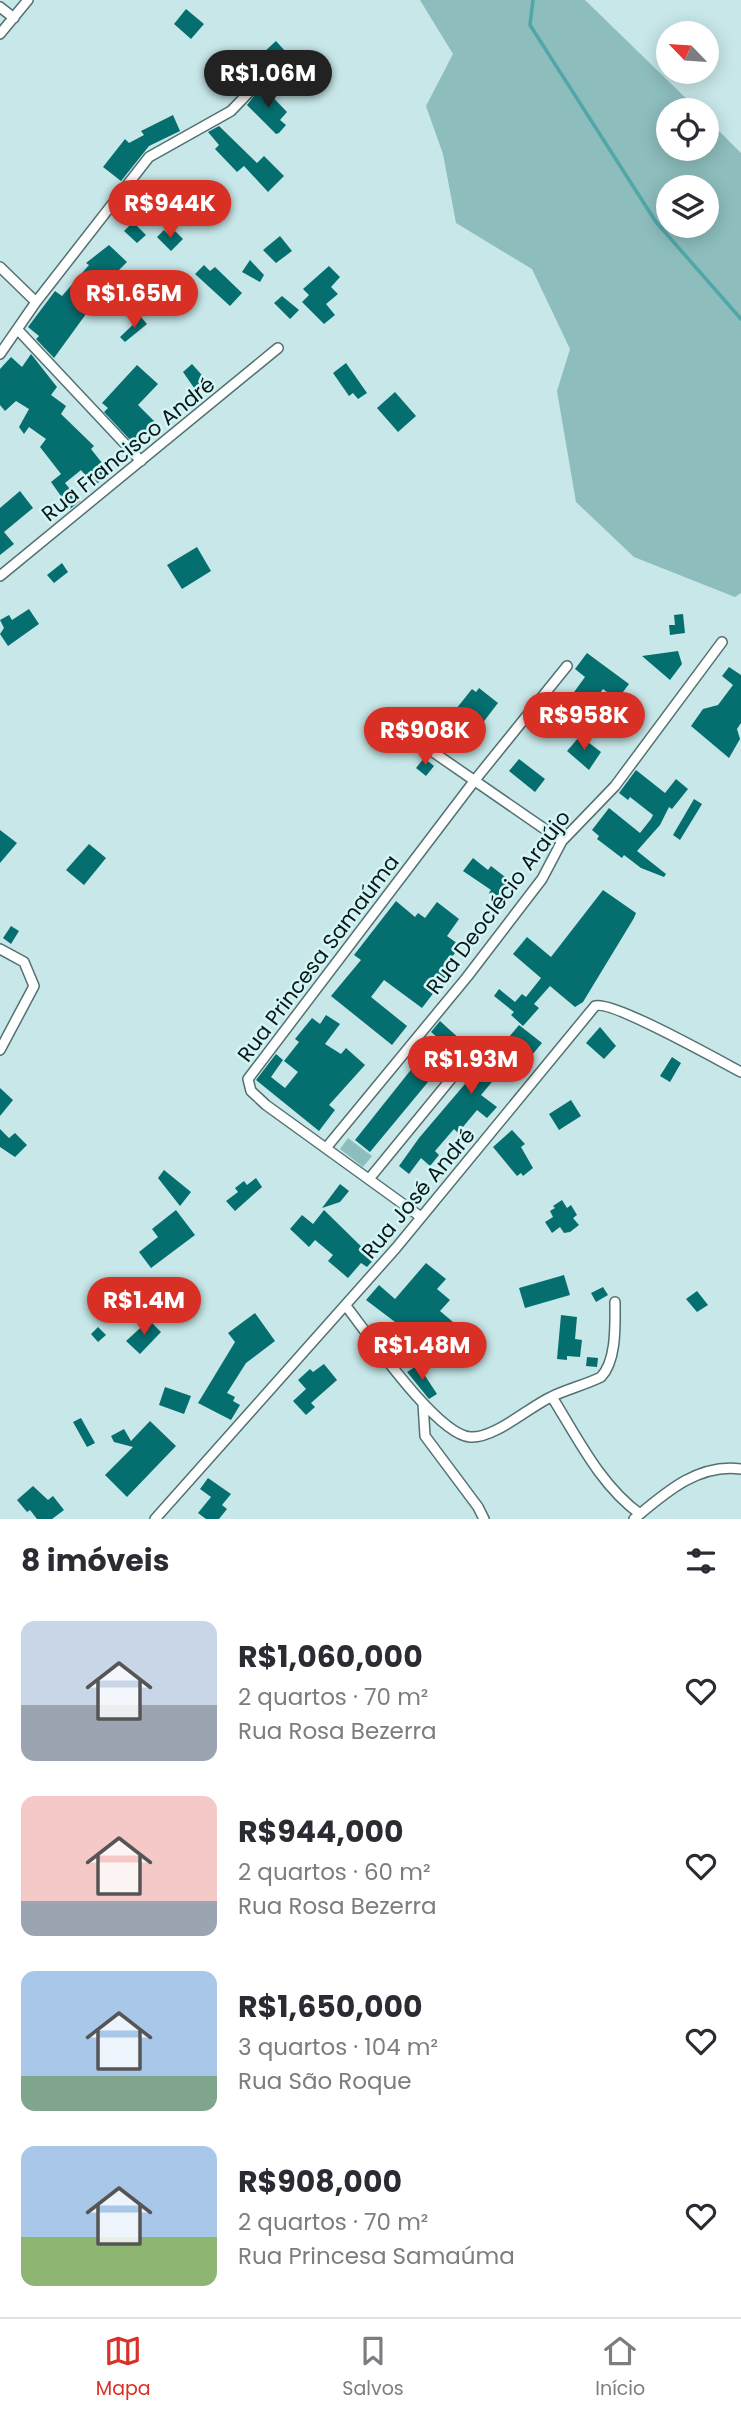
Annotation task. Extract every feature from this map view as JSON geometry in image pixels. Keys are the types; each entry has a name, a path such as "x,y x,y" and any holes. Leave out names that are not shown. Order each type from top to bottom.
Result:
{"street":[{"path":"0,34 28,0"},
{"path":"0,8 14,18"},
{"path":"0,354 36,302 149,157 231,111 253,88"},
{"path":"0,267 36,302"},
{"path":"18,330 141,461"},
{"name":"Rua Francisco André","path":"0,576 278,348"},
{"name":"Rua Deoclécio Araújo","path":"326,1148 467,977 542,879 562,841 615,786 722,642"},
{"path":"475,780 567,666"},
{"path":"420,743 562,841"},
{"name":"Rua Princesa Samaúma","path":"421,1217 257,1097 248,1085 248,1079 475,780"},
{"path":"0,949 29,968 34,986 0,1049"},
{"name":"Rua José André","path":"155,1519 290,1364 346,1306 600,1004 631,1016 741,1072"},
{"path":"369,1179 473,1052"},
{"path":"346,1306 423,1403 445,1424 471,1437 495,1430 551,1396 592,1382 606,1371 613,1340 615,1302"},
{"path":"551,1396 594,1466 637,1516 690,1477 723,1467 741,1469"},
{"path":"423,1403 425,1436 484,1519"}],"shaded area":[{"path":"420,0 585,0 656,69 656,84 671,84 686,98 656,98 656,161 719,161 719,131 741,153 741,593 735,597 634,557 576,502 557,391 570,349 532,269 456,223 443,154 426,106 453,54"},
{"path":"348,1138 372,1156 363,1167 340,1149"}],"building":[{"path":"186,9 204,24 191,39 174,24"},
{"path":"276,41 285,51 260,74 251,64"},
{"path":"262,86 287,112 280,120 286,125 276,134 247,105"},
{"path":"173,115 180,131 149,146 121,181 103,167 125,139 129,143 144,135 141,131"},
{"path":"219,126 257,163 264,156 284,176 268,192 244,166 237,172 215,149 219,145 208,132"},
{"path":"133,222 146,235 137,243 124,231"},
{"path":"164,230 170,236 175,231 183,239 171,251 157,237"},
{"path":"280,236 292,251 276,263 263,250"},
{"path":"109,245 127,262 98,291 104,297 86,314 54,358 36,339 39,336 28,327 55,291 62,296 89,265 86,263"},
{"path":"250,260 264,275 260,282 242,272"},
{"path":"204,265 210,271 215,267 242,293 230,306 195,274"},
{"path":"329,266 340,277 331,287 338,294 326,304 335,315 324,324 302,302 309,295 303,289"},
{"path":"282,296 299,310 290,319 274,303"},
{"path":"141,317 147,324 125,342 120,337"},
{"path":"31,354 57,387 51,395 66,406 61,414 94,446 91,449 110,473 94,486 81,470 65,483 80,501 70,509 51,482 61,474 40,447 46,439 29,427 24,434 19,427 29,409 16,401 5,411 0,405 0,369 11,357 22,367"},
{"path":"346,363 367,393 358,399 353,393 349,396 333,373"},
{"path":"192,364 209,383 197,392 183,372"},
{"path":"137,365 158,384 138,405 155,422 133,443 104,412 108,408 102,403"},
{"path":"395,392 416,416 398,432 377,408"},
{"path":"20,491 33,508 4,532 14,544 0,555 0,508"},
{"path":"197,547 211,571 182,589 167,565"},
{"path":"62,563 68,572 54,583 47,575"},
{"path":"29,609 39,624 8,646 0,634 4,628 0,620 9,615 12,620"},
{"path":"683,614 685,633 670,635 669,625 675,625 674,615"},
{"path":"678,651 682,664 670,680 642,656"},
{"path":"587,653 629,684 617,700 603,689 593,703 585,697 574,712 585,720 576,731 549,710 563,694 569,699 585,677 575,669"},
{"path":"729,667 741,675 741,723 737,729 740,739 729,758 691,726 703,709 718,705 733,685 722,676"},
{"path":"479,688 498,703 478,729 471,724 463,735 443,719 449,712 452,714 472,689 476,692"},
{"path":"580,736 601,752 589,770 567,751"},
{"path":"424,758 434,766 426,776 416,768"},
{"path":"519,759 545,779 535,792 509,771"},
{"path":"636,770 665,793 676,779 688,789 672,809 669,807 660,825 637,851 666,874 664,877 641,868 624,855 622,858 597,839 599,836 592,830 609,808 640,833 651,819 653,815 630,797 628,800 619,793"},
{"path":"694,799 702,804 680,840 673,835"},
{"path":"0,830 17,843 0,863"},
{"path":"89,844 106,858 84,885 66,870"},
{"path":"473,858 488,870 491,866 509,880 496,898 489,893 491,890 463,871"},
{"path":"603,890 636,913 634,918 583,1002 575,1007 550,986 534,1004 539,1008 523,1026 511,1015 514,1012 494,996 499,989 515,1002 522,994 526,997 541,978 513,954 527,937 551,957"},
{"path":"396,901 415,917 418,913 425,918 437,902 459,919 447,936 461,946 445,965 451,970 422,1008 384,980 371,997 407,1026 392,1045 331,996 361,960 354,955"},
{"path":"11,926 19,931 11,944 3,938"},
{"path":"326,1015 340,1024 325,1044 341,1054 346,1048 365,1065 329,1105 335,1110 319,1131 256,1080 276,1054 283,1060 271,1077 285,1088 298,1072 284,1061 299,1042 295,1039 312,1018 320,1024"},
{"path":"440,1021 462,1041 370,1152 355,1140 437,1037 431,1032"},
{"path":"519,1025 542,1043 527,1061 519,1055 481,1095 497,1107 487,1118 477,1110 458,1133 454,1129 435,1151 439,1155 430,1166 421,1158 409,1174 399,1166 419,1138 476,1071 497,1037 504,1043"},
{"path":"600,1027 616,1046 604,1059 586,1043"},
{"path":"672,1057 681,1063 670,1082 660,1076"},
{"path":"0,1088 13,1100 0,1116"},
{"path":"571,1100 581,1116 559,1130 549,1114"},
{"path":"0,1129 9,1138 15,1133 27,1145 15,1157 0,1147"},
{"path":"512,1130 525,1144 521,1147 533,1168 523,1176 521,1173 517,1176 493,1147"},
{"path":"164,1170 191,1192 180,1206 158,1178"},
{"path":"256,1178 262,1187 235,1211 226,1201 238,1192 235,1188 244,1181 247,1185"},
{"path":"340,1184 349,1191 340,1202 322,1208"},
{"path":"562,1200 567,1208 571,1205 577,1215 573,1218 579,1225 570,1232 564,1233 560,1227 552,1233 545,1222 553,1217 550,1211 555,1208 553,1206"},
{"path":"176,1210 195,1235 151,1268 139,1252 158,1237 152,1229"},
{"path":"324,1210 374,1259 367,1267 361,1263 348,1278 328,1261 333,1255 315,1240 309,1247 290,1229 302,1215 313,1224"},
{"path":"426,1263 446,1279 437,1289 450,1300 440,1311 473,1339 464,1350 434,1323 422,1326 416,1332 407,1324 403,1328 366,1300 379,1285 395,1299"},
{"path":"564,1275 570,1295 525,1308 519,1288"},
{"path":"603,1287 608,1295 596,1302 591,1293"},
{"path":"697,1291 708,1305 697,1312 686,1299"},
{"path":"255,1313 275,1341 246,1363 227,1393 235,1397 233,1401 240,1405 231,1420 198,1403 235,1342 228,1333"},
{"path":"561,1315 577,1317 575,1339 582,1340 580,1357 567,1356 567,1360 557,1359"},
{"path":"149,1320 161,1332 140,1354 126,1341"},
{"path":"98,1327 106,1335 98,1342 91,1334"},
{"path":"587,1357 598,1358 597,1367 586,1366"},
{"path":"324,1364 337,1380 311,1403 315,1407 306,1415 293,1401 306,1389 298,1380 310,1369 313,1372"},
{"path":"418,1365 437,1394 429,1399 407,1372"},
{"path":"165,1387 191,1396 184,1414 159,1405"},
{"path":"81,1418 95,1443 87,1447 73,1422"},
{"path":"150,1421 176,1446 127,1497 105,1475 133,1447 114,1442 111,1436 124,1429 131,1441"},
{"path":"208,1478 231,1494 222,1505 227,1509 219,1519 206,1519 198,1513 211,1497 200,1489"},
{"path":"33,1486 48,1500 53,1496 64,1510 52,1519 37,1519 30,1510 27,1512 17,1500"}],"waterway":[{"path":"533,0 530,25 656,222 741,319"}]}
